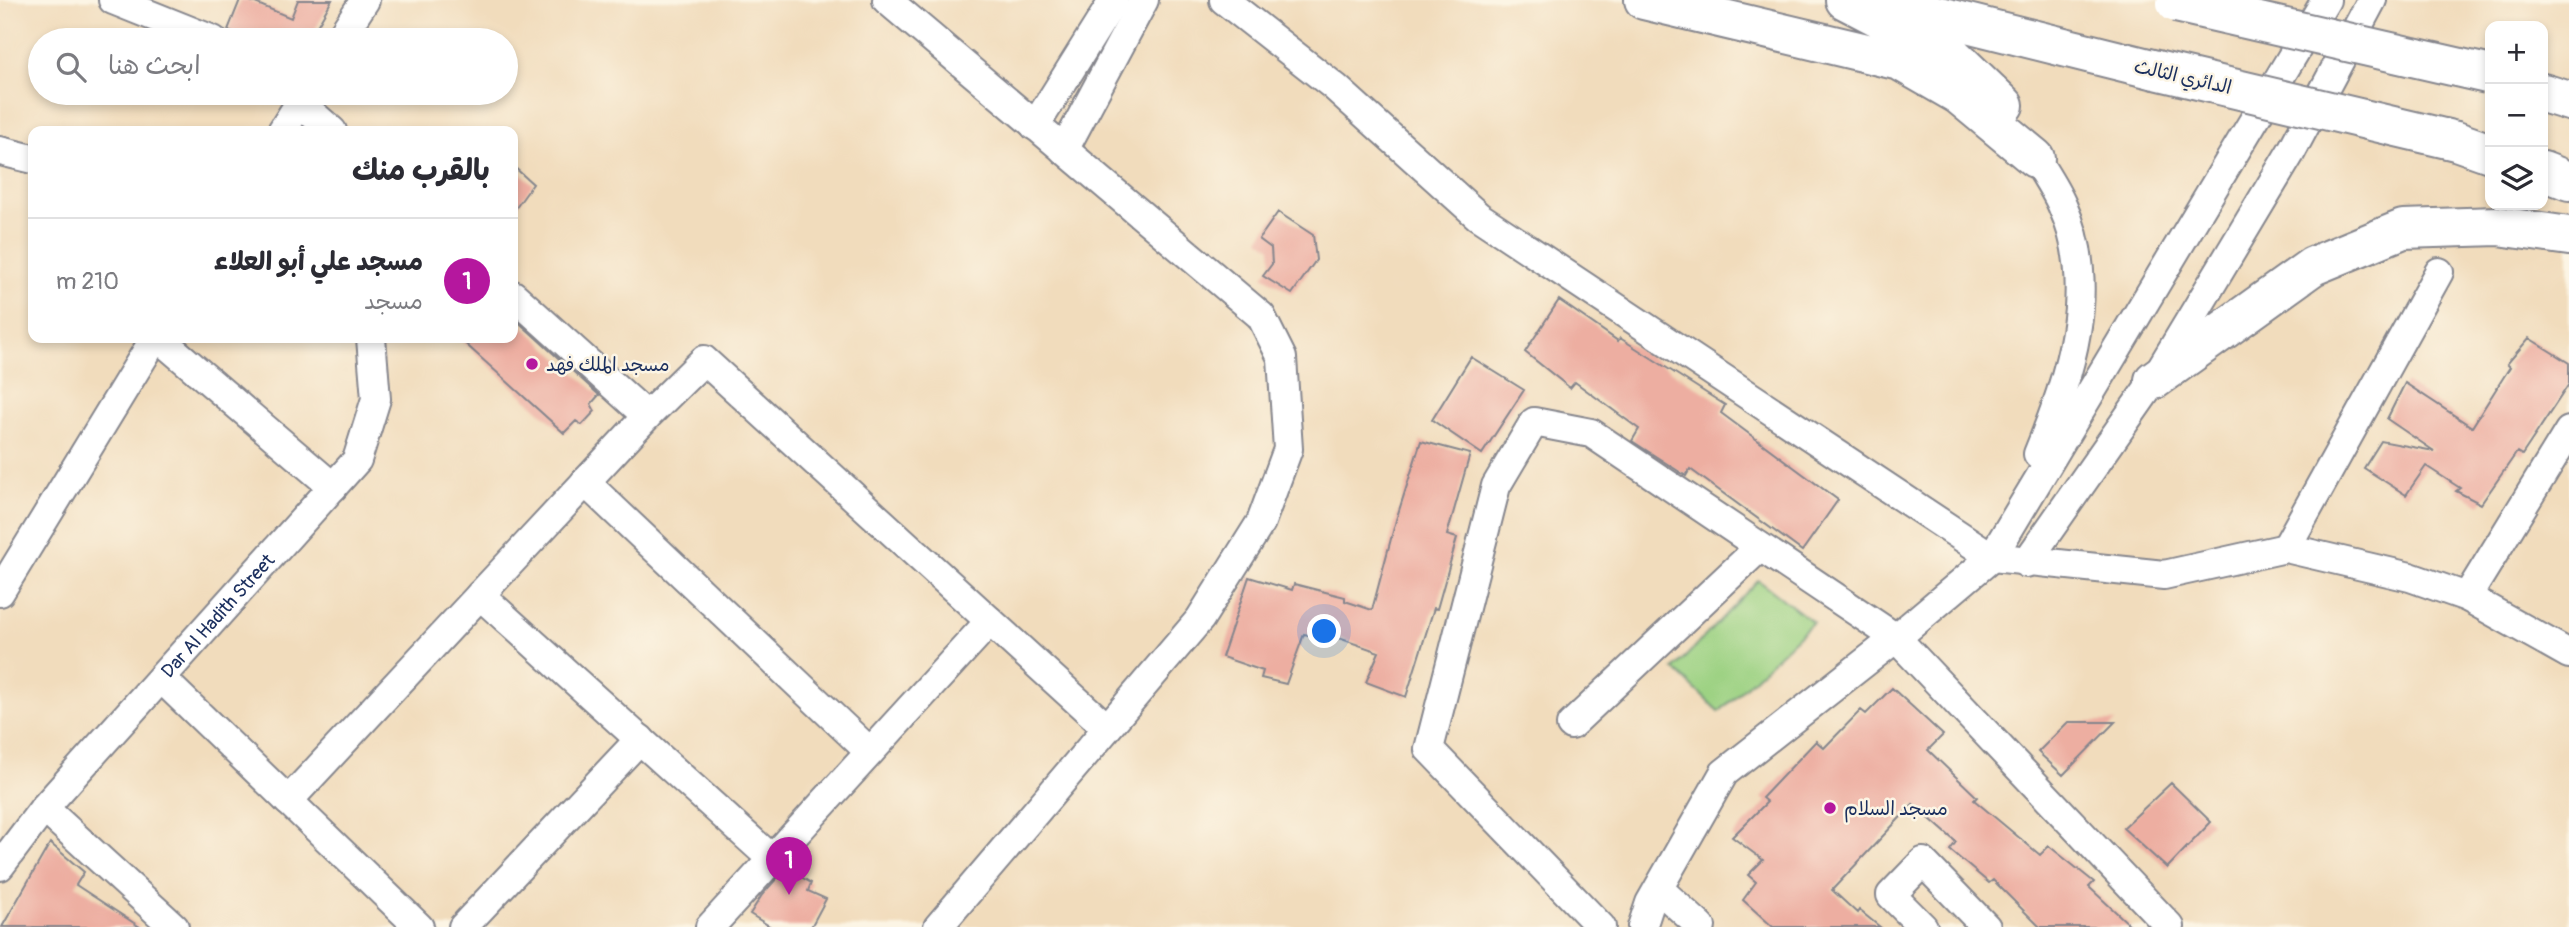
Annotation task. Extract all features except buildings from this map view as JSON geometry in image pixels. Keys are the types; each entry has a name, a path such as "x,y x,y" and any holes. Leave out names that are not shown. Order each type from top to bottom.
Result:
{"highway":[{"path":"1644,0 1900,61 1959,95 2035,158"},
{"path":"1845,0 1953,56 2004,104 2035,158"},
{"name":"الدائري الثالث","path":"1875,0 2473,147"},
{"path":"2170,2 2485,73"},
{"path":"2548,95 2569,101"},
{"path":"2548,174 2569,181"},
{"path":"2154,380 2313,266 2403,229 2489,209 2569,210"},
{"path":"2403,229 2498,226 2569,236"}],"street":[{"path":"113,0 183,28"},
{"path":"348,28 365,0"},
{"path":"887,0 1261,316 1282,358 1288,449 1261,522 1200,619 938,927"},
{"path":"1035,126 1114,0"},
{"path":"1064,150 1144,0"},
{"path":"1224,0 1335,86 1478,216 1992,557 2026,563 2164,575 2286,548 2410,576 2467,597 2569,654"},
{"path":"1642,927 1659,889 1724,772 1896,638 1992,557 2326,0"},
{"path":"2026,563 2154,380 2291,152 2372,0"},
{"path":"285,126 299,105"},
{"path":"309,105 328,126"},
{"path":"0,151 28,158"},
{"path":"2007,532 2071,364 2080,312 2078,257 2062,206 2035,158"},
{"path":"2286,548 2439,272"},
{"path":"518,300 647,416"},
{"path":"0,592 154,343"},
{"path":"163,343 333,487"},
{"name":"Dar Al Hadith Street","path":"0,866 44,807 357,460 376,399 370,343"},
{"path":"288,801 647,416 704,360 1107,728"},
{"path":"1601,927 1429,749 1496,486 1534,422 1591,433 1896,638 2170,927"},
{"path":"2467,597 2569,431"},
{"path":"585,482 870,752"},
{"path":"1571,725 1760,547"},
{"path":"480,595 772,859"},
{"path":"710,927 989,621"},
{"path":"161,678 419,927"},
{"path":"463,927 640,739"},
{"path":"44,807 174,927"},
{"path":"1923,927 1891,895 1923,862 1986,927"},
{"path":"1659,889 1701,927"}],"green space":[{"path":"1758,580 1813,622 1719,712 1674,669"}],"place":[{"name":"مسجد الملك فهد","path":"532,364"},
{"name":"مسجد السلام","path":"1830,808"},
{"name":"مسجد علي أبو العلاء","path":"789,895"}]}
